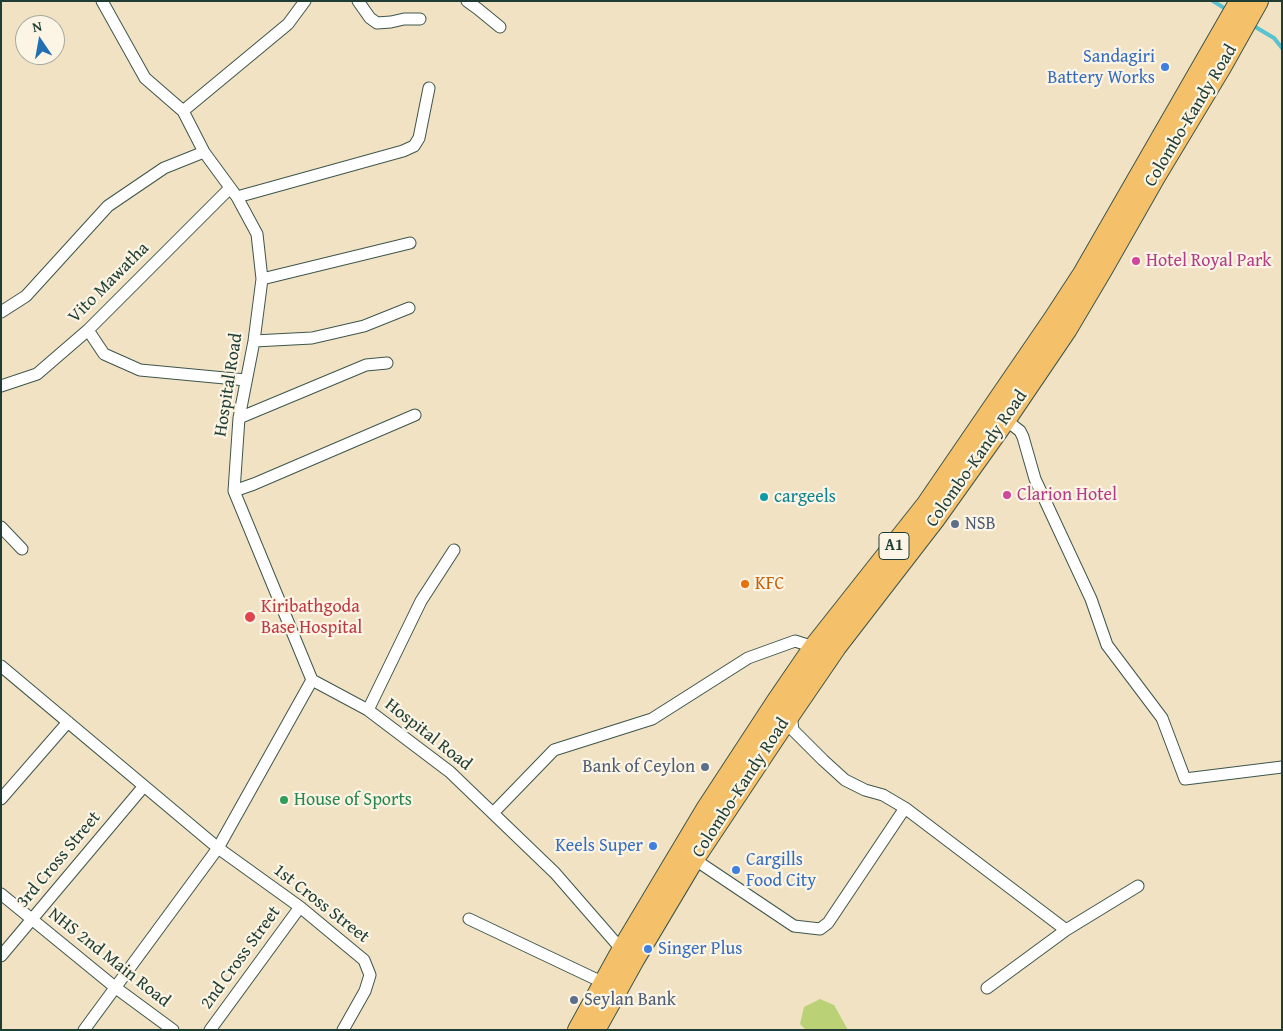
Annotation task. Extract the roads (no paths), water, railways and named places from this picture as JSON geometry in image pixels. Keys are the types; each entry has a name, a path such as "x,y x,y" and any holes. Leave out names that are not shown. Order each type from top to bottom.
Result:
{"highway":[{"name":"Colombo-Kandy Road","path":"595,1030 628,954 707,808 784,707 836,647 934,520 999,414 1053,320 1251,4"},
{"name":"Colombo-Kandy Road","path":"578,1030 604,983 628,954 694,859 784,707 814,647 999,414"}],"street":[{"name":"Hospital Road","path":"102,1 145,78 183,111 204,152 234,192 257,234 262,279 254,341 238,418 234,491 312,680 368,710 450,772 555,873 628,954"},
{"path":"183,111 288,24 305,1"},
{"path":"358,1 370,18 377,23 420,19"},
{"path":"467,1 500,27"},
{"path":"234,192 403,151 414,146 419,138 428,88"},
{"path":"1,312 26,296 108,206 164,168 204,152"},
{"name":"Vito Mawatha","path":"1,386 37,374 88,330 234,192"},
{"path":"262,279 410,243"},
{"path":"254,341 312,338 364,326 409,308"},
{"path":"88,330 104,354 140,370 246,380"},
{"path":"238,418 366,365 387,364"},
{"path":"999,414 1020,431 1035,479 1091,600 1106,645 1162,718 1185,779 1282,767"},
{"path":"234,491 415,415"},
{"path":"1,527 22,549"},
{"path":"368,710 421,601 454,550"},
{"path":"493,813 554,750 652,719 748,658 795,641 814,647"},
{"name":"1st Cross Street","path":"1,666 218,848 300,907 364,960 370,976 365,991 343,1030"},
{"path":"84,1030 218,848 312,680"},
{"path":"784,707 793,730 846,780 866,790 884,795 905,808 1066,930"},
{"path":"1,799 68,722"},
{"name":"3rd Cross Street","path":"1,956 144,786"},
{"path":"694,859 794,926 820,929 828,923 905,808"},
{"path":"987,988 1066,930 1138,886"},
{"name":"NHS 2nd Main Road","path":"1,894 116,988 173,1030"},
{"name":"2nd Cross Street","path":"210,1030 300,907"},
{"path":"469,919 604,983"}],"waterway":[{"path":"1213,1 1229,11"},
{"path":"1252,25 1274,38 1282,48"}],"place":[{"name":"Sandagiri Battery Works","path":"1165,67"},
{"name":"Hotel Royal Park","path":"1136,261"},
{"name":"Clarion Hotel","path":"1007,495"},
{"name":"cargeels","path":"764,497"},
{"name":"NSB","path":"955,524"},
{"name":"KFC","path":"745,584"},
{"name":"Kiribathgoda Base Hospital","path":"250,617"},
{"name":"Bank of Ceylon","path":"705,767"},
{"name":"House of Sports","path":"284,800"},
{"name":"Keels Super","path":"653,846"},
{"name":"Cargills Food City","path":"736,870"},
{"name":"Singer Plus","path":"648,949"},
{"name":"Seylan Bank","path":"574,1000"}]}
